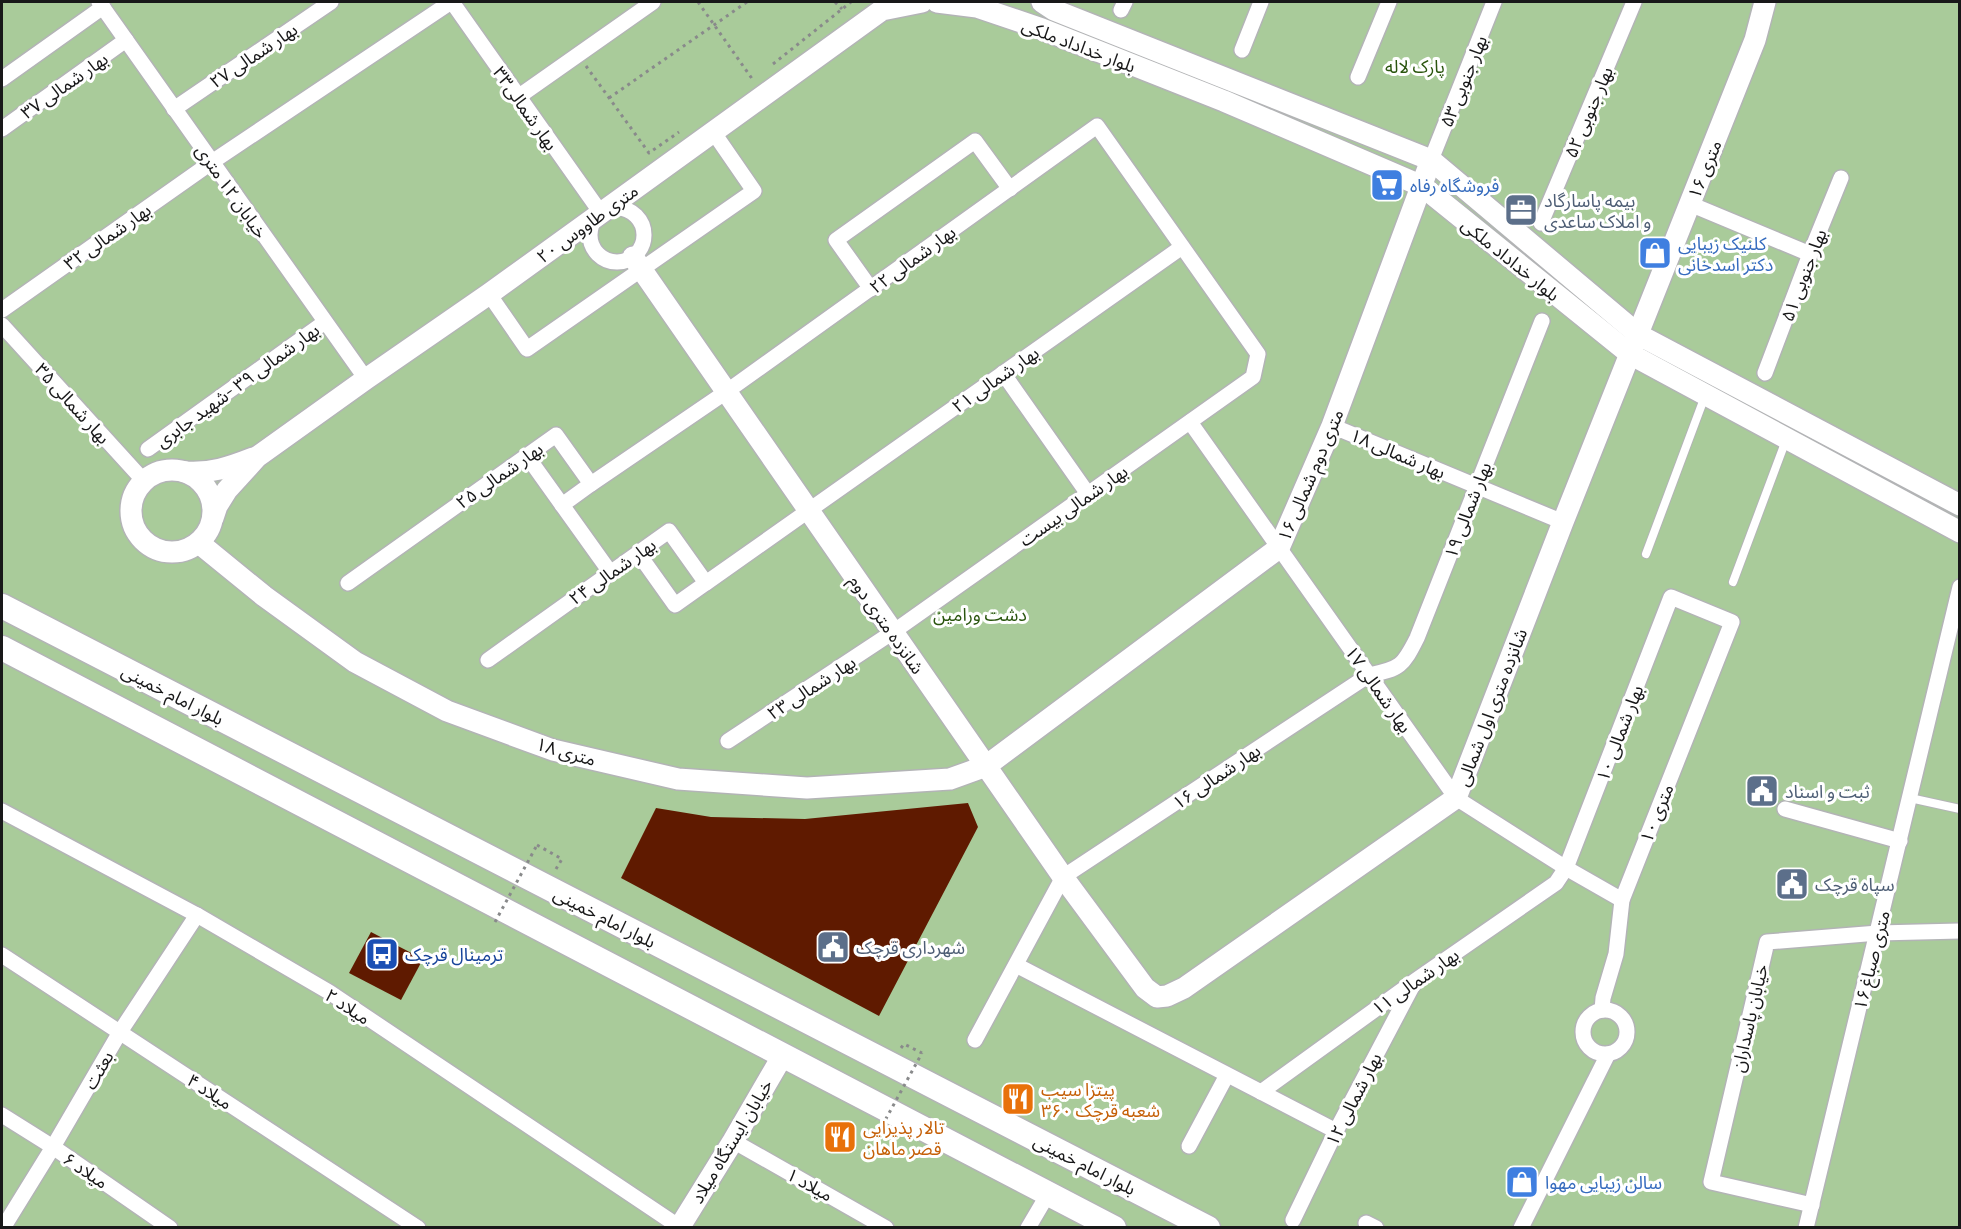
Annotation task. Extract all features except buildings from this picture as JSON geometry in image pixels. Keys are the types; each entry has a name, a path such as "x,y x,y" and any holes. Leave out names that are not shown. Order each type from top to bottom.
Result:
{"main road":[{"name":"بلوار امام خمینی","path":"2,606 1208,1227"},
{"path":"2,648 1114,1227"}],"street":[{"name":"بهار شمالی ۲۷","path":"174,109 331,2"},
{"name":"بهار شمالی۳۳","path":"451,2 601,213"},
{"name":"بهار شمالی ۳۲","path":"2,310 212,162 451,2"},
{"path":"519,97 653,2"},
{"path":"861,25 873,2"},
{"name":"۲۰ متری طاووس","path":"213,518 227,490 257,457 489,294 882,10 922,2"},
{"name":"بلوار خداداد ملکی","path":"937,2 977,7 1042,29 1224,101 1422,186 1630,354 1959,532"},
{"name":"بلوار خداداد ملکی","path":"1042,2 1054,10 1431,160 1639,334 1959,505"},
{"path":"1242,50 1261,2"},
{"path":"1358,77 1389,2"},
{"name":"بهار جنوبی ۵۳","path":"1431,160 1494,2"},
{"name":"بهار جنوبی ۵۲","path":"1542,223 1634,2"},
{"name":"۱۶ متری","path":"1639,334 1755,40 1765,2"},
{"name":"خیابان ۱۲ متری","path":"101,4 366,379"},
{"path":"2,79 101,4"},
{"name":"بهار شمالی ۳۷","path":"2,129 126,40"},
{"name":"بهار شمالی ۲۲","path":"726,392 1097,126 1182,247"},
{"path":"489,294 527,349 637,264 754,191 714,133"},
{"path":"871,289 836,240 975,141 1010,189"},
{"name":"۱۶ متری دوم شمالی","path":"986,766 1279,548 1332,426 1431,160"},
{"name":"بهار جنوبی ۵۱","path":"1765,373 1841,178"},
{"path":"1690,204 1810,254"},
{"path":"611,209 622,209 632,213 639,220 644,240 637,264 612,262 595,251 590,231 594,221 601,213 611,209"},
{"name":"بهار شمالی ۲۱","path":"809,511 1182,247"},
{"name":"بهار شمالی بیست","path":"893,632 1252,377 1258,354 1182,247"},
{"name":"شانزده متری دوم","path":"637,264 1063,877 1145,988"},
{"name":"بهار شمالی ۱۹","path":"1369,675 1392,670 1406,659 1417,638 1542,321"},
{"name":"بهار شمالی ۳۹ -شهید جابری","path":"148,449 325,322"},
{"name":"بهار شمالی ۳۵","path":"2,325 144,481"},
{"name":"شانزده متری اول شمالی","path":"1145,988 1157,997 1167,996 1184,988 1456,798 1639,334"},
{"path":"1003,373 1088,494"},
{"path":"562,505 726,392"},
{"name":"بهار شمالی ۱۷","path":"1190,422 1456,798 1566,868 1622,900"},
{"name":"بهار شمالی ۱۸","path":"1332,426 1563,522"},
{"name":"بهار شمالی ۲۵","path":"348,583 556,435 591,484"},
{"path":"527,456 610,572"},
{"name":"۲۰ متری طاووس","path":"185,472 202,474 257,457"},
{"path":"171,470 185,472 198,479 207,490 213,504 213,518 208,532 199,543 188,550 175,553 156,550 140,539 133,528 130,516 131,503 136,491 144,481 156,473 171,470"},
{"path":"638,553 675,605 809,511"},
{"name":"بهار شمالی ۲۴","path":"488,660 669,531 706,583"},
{"name":"۱۸ متری","path":"199,543 264,596 355,662 447,711 553,750 678,779 807,788 950,779 986,766"},
{"name":"۱۶ متری صباغ","path":"1806,1227 1959,587"},
{"name":"۱۰ متری","path":"1602,1010 1603,998 1616,954 1622,900 1732,622 1671,597"},
{"name":"بهار شمالی ۱۰","path":"1566,868 1671,597"},
{"name":"بهار شمالی ۲۳","path":"728,741 893,632"},
{"name":"بهار شمالی ۱۶","path":"1063,877 1369,675"},
{"path":"1785,809 1900,841"},
{"name":"میلاد ۲","path":"2,811 197,915 329,992 680,1227"},
{"name":"بهار شمالی ۱۱","path":"1262,1092 1416,980 1556,883 1566,868"},
{"path":"975,1040 1063,877"},
{"name":"بعثت","path":"3,1227 120,1032 197,915"},
{"name":"خیابان پاسداران","path":"1812,1205 1712,1182 1767,942 1878,933 1959,931"},
{"name":"میلاد ۴","path":"2,955 418,1227"},
{"path":"1016,965 1336,1131"},
{"name":"بهار شمالی ۱۲","path":"1293,1220 1336,1131 1416,980"},
{"path":"1521,1227 1608,1054 1621,1047 1627,1034 1626,1026 1617,1014 1602,1010 1590,1016 1583,1027 1582,1034 1588,1047 1593,1051 1608,1054"},
{"name":"خیابان ایستگاه میلاد","path":"680,1227 783,1055"},
{"path":"1189,1146 1227,1075"},
{"name":"میلاد ۶","path":"2,1115 170,1227"},
{"name":"میلاد ۱","path":"733,1141 886,1227"},
{"path":"1028,1227 1048,1194"}],"lane":[{"path":"1646,554 1705,396"},
{"path":"1733,582 1786,440"},
{"path":"1910,798 1959,809"}],"path":[{"path":"698,2 754,80 745,86"},
{"path":"609,98 747,2"},
{"path":"835,2 842,9"},
{"path":"771,66 851,2"},
{"path":"586,66 649,153 687,126"},
{"path":"495,922 537,845 562,859"},
{"path":"882,1126 922,1053 904,1044"}],"green space":[{"name":"دشت ورامین","path":"2,2 1959,2 1959,1227 2,1228"}],"place":[{"name":"فروشگاه رفاه","path":"1387,185"},
{"name":"بیمه پاسارگاد و املاک ساعدی","path":"1521,210"},
{"name":"کلنیک زیبایی دکتر اسدخانی","path":"1655,253"},
{"name":"ثبت و اسناد","path":"1762,791"},
{"name":"سپاه قرچک","path":"1792,884"},
{"name":"شهرداری قرچک","path":"833,947"},
{"name":"ترمینال قرچک","path":"382,954"},
{"name":"پیتزا سیب ۳۶۰ شعبه قرچک","path":"1018,1099"},
{"name":"تالار پذیرایی قصر ماهان","path":"840,1137"},
{"name":"سالن زیبایی مهوا","path":"1522,1182"}],"park label":[{"name":"پارک لاله","path":"1415,66"}]}
